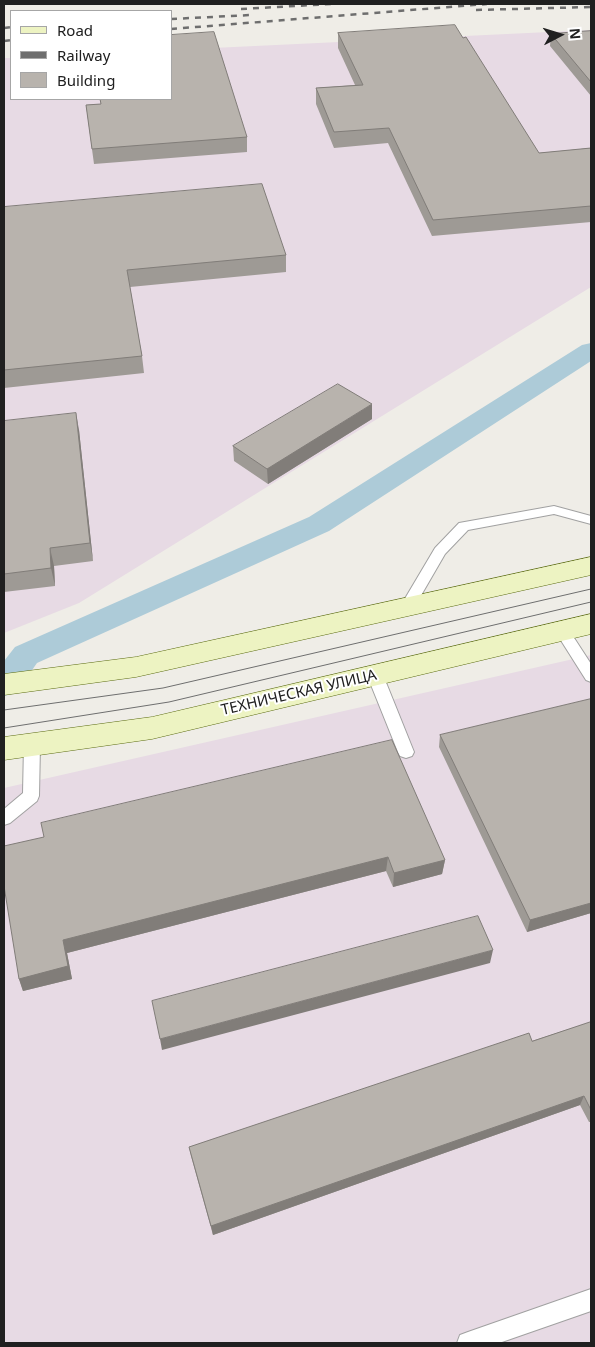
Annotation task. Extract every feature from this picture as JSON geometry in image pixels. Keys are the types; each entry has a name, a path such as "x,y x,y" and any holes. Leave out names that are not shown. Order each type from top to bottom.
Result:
{"main road":[{"path":"4,685 136,667 591,566"},
{"name":"ТЕХНИЧЕСКАЯ УЛИЦА","path":"14,748 152,728 582,630"}],"lane":[{"path":"407,606 440,551 464,526 554,510 591,520"},
{"path":"582,630 591,676"},
{"path":"375,676 406,752"},
{"path":"4,818 31,796 14,748"},
{"path":"468,1343 591,1300"}],"shaded area":[{"path":"591,30 591,287 79,603 4,633 4,58 10,58 10,100 172,100 172,50"},
{"path":"591,655 591,1343 4,1343 4,788"}],"building":[{"path":"455,25 463,38 466,37 539,153 591,148 591,206 433,220 389,128 334,132 316,88 363,85 338,33"},
{"path":"591,31 591,82 551,34"},
{"path":"214,32 247,137 92,149 86,105 101,104 100,100 172,100 172,35"},
{"path":"262,184 286,255 127,270 142,356 4,370 4,207"},
{"path":"338,384 372,404 267,469 233,446"},
{"path":"76,413 90,543 50,548 51,568 4,574 4,421"},
{"path":"591,699 591,903 530,920 440,735"},
{"path":"392,740 445,860 394,873 388,857 63,940 68,966 19,979 4,886 4,846 44,837 41,823"},
{"path":"478,916 493,950 160,1039 152,1001"},
{"path":"591,1022 591,1110 584,1096 211,1226 189,1147 529,1033 532,1041"}],"waterway":[{"path":"4,684 26,655 319,524 591,350"}],"tram line":[{"path":"4,710 163,688 591,589"},
{"path":"4,728 169,702 591,602"}],"railway":[{"path":"241,9 331,4"},
{"path":"172,29 487,4"},
{"path":"476,10 591,7"},
{"path":"172,19 251,15"},
{"path":"4,28 10,27"},
{"path":"4,41 10,40"}]}
